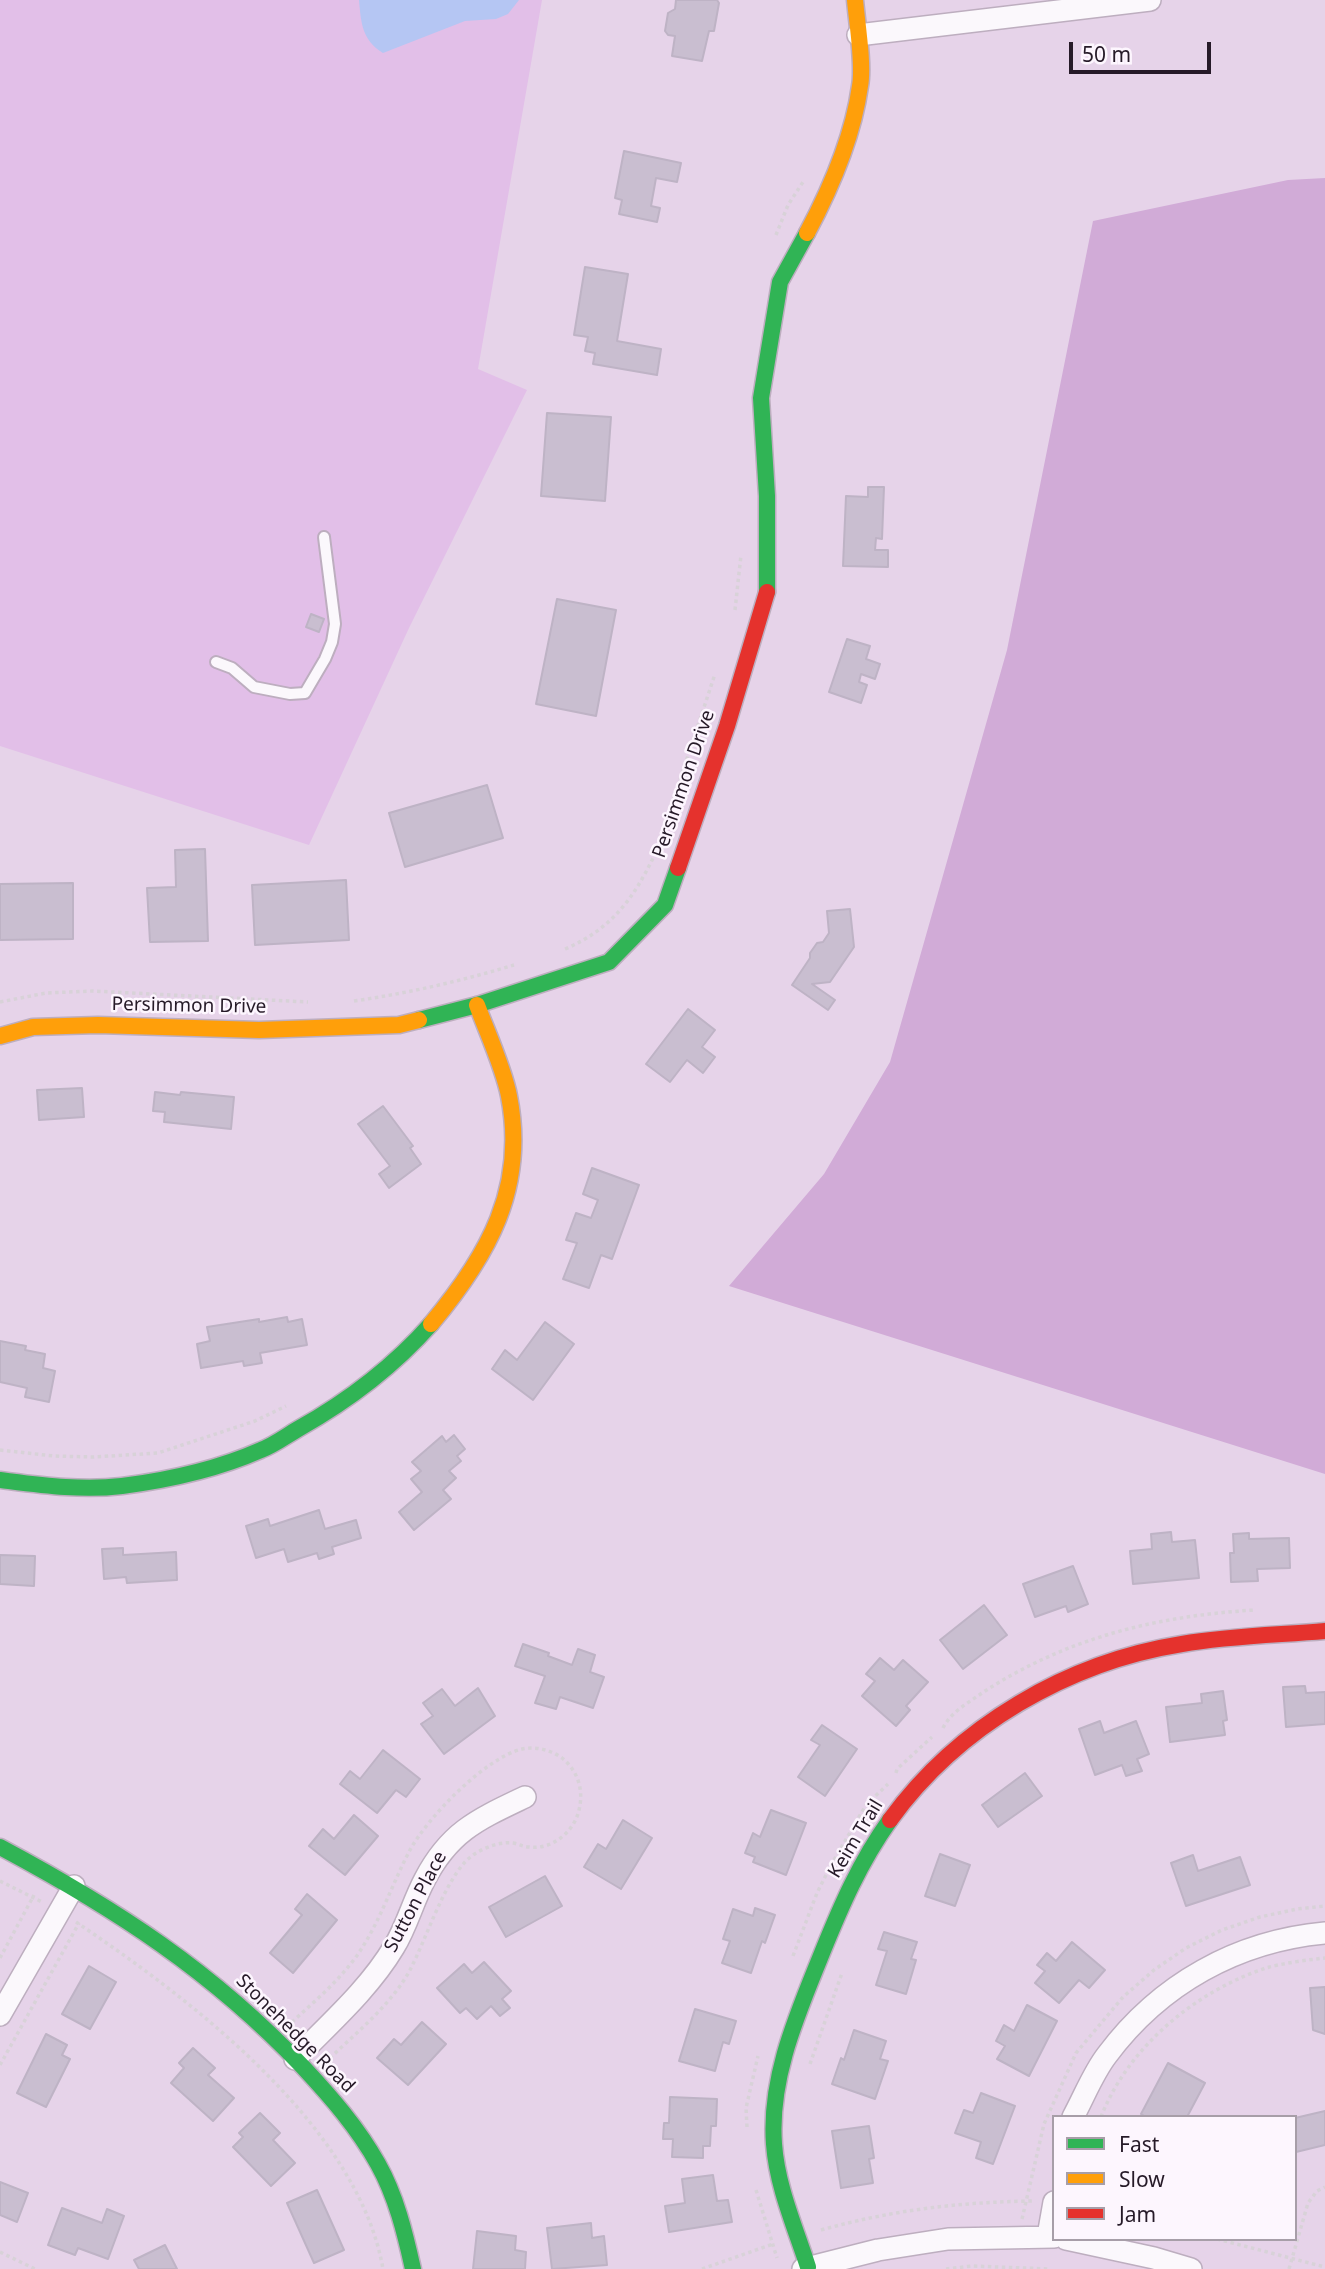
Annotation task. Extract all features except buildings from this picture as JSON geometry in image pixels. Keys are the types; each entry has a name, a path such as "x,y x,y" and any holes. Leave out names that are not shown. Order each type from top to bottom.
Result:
{"street":[{"name":"Persimmon Drive","path":"0,1036 33,1027 98,1025 259,1030 399,1025 477,1005 609,962 665,905 727,726 767,592 767,496 761,398 780,282 820,208 849,137 861,84 855,0"},
{"path":"858,35 1150,0"},
{"path":"0,1480 58,1487 121,1486 197,1472 262,1450 328,1412 377,1377 416,1341 480,1258 504,1209 514,1155 509,1095 477,1005"},
{"name":"Keim Trail","path":"806,2268 799,2236 779,2174 773,2133 774,2098 802,2001 834,1924 856,1873 893,1813 939,1765 1000,1714 1063,1679 1137,1653 1205,1641 1325,1632"},
{"name":"Sutton Place","path":"295,2059 345,2008 395,1947 425,1878 448,1843 474,1822 525,1797"},
{"name":"Stonehedge Road","path":"0,1847 74,1886 200,1971 246,2009 295,2059 349,2118 384,2176 405,2232 413,2269"},
{"path":"0,2015 74,1886"},
{"path":"1074,2115 1105,2056 1152,2004 1217,1960 1290,1936 1325,1933"},
{"path":"806,2268 878,2249 948,2239 1052,2237"},
{"path":"1075,2241 1154,2258 1187,2269"}],"lane":[{"path":"216,662 232,668 254,687 289,694 305,693 325,659 335,624 324,537"}],"path":[{"path":"775,237 788,205 808,173"},
{"path":"734,612 742,546"},
{"path":"669,814 718,665"},
{"path":"555,953 582,942 621,911 632,897 657,850"},
{"path":"354,1001 423,990 520,964"},
{"path":"0,1002 46,993 93,991 313,1003"},
{"path":"0,1450 94,1457 158,1452 255,1421 292,1403"},
{"path":"941,1731 946,1721 958,1709 991,1687 1068,1648 1122,1629 1162,1620 1259,1610"},
{"path":"792,1960 817,1893 866,1805 883,1786 893,1781 897,1769 934,1735"},
{"path":"0,1881 60,1911 159,1980 209,2019 283,2092 327,2145 357,2195 372,2228 383,2269"},
{"path":"0,1958 37,1891"},
{"path":"0,2065 85,1913"},
{"path":"1102,2115 1126,2071 1153,2039 1182,2013 1222,1988 1266,1968 1325,1958"},
{"path":"807,2071 846,1962"},
{"path":"747,2132 746,2108 760,2050"},
{"path":"1289,2269 1308,2203 1317,2191 1325,2187"},
{"path":"755,2188 777,2258"},
{"path":"702,2269 799,2236 860,2219 925,2207 973,2203 1052,2203"},
{"path":"819,2218 823,2230"},
{"path":"1225,2241 1325,2267"},
{"path":"0,2252 34,2269"},
{"path":"946,2269 972,2266 1050,2269"}],"shaded area":[{"path":"0,0 542,0 478,369 527,390 409,628 309,845 0,746"},
{"path":"1325,178 1325,1474 729,1286 824,1174 890,1062 1007,650 1093,221 1288,180"}],"water":[{"path":"359,0 519,0 508,14 496,19 465,21 383,53 367,37"}],"traffic: fast":[{"path":"767,592 767,496 761,398 780,282 807,233"},
{"path":"419,1020 477,1005 609,962 665,905 678,868"},
{"path":"0,1480 76,1488 122,1486 193,1473 245,1457 275,1443 352,1395 401,1355 431,1324"},
{"path":"808,2267 787,2206 776,2160 776,2094 795,2022 829,1936 860,1868 890,1820"},
{"path":"0,1847 83,1894 161,1944 234,2001 303,2067 344,2113 378,2164 395,2202 413,2269"}],"traffic: slow":[{"path":"807,233 840,162 857,105 861,67 855,0"},
{"path":"431,1324 470,1273 485,1246 507,1191 512,1161 513,1129 507,1085 477,1005"},
{"path":"0,1036 33,1027 98,1025 259,1030 399,1025 419,1020"}],"traffic: jam":[{"path":"678,868 727,726 767,592"},
{"path":"890,1820 917,1786 948,1755 982,1728 1057,1683 1098,1666 1182,1644 1325,1631"}]}
